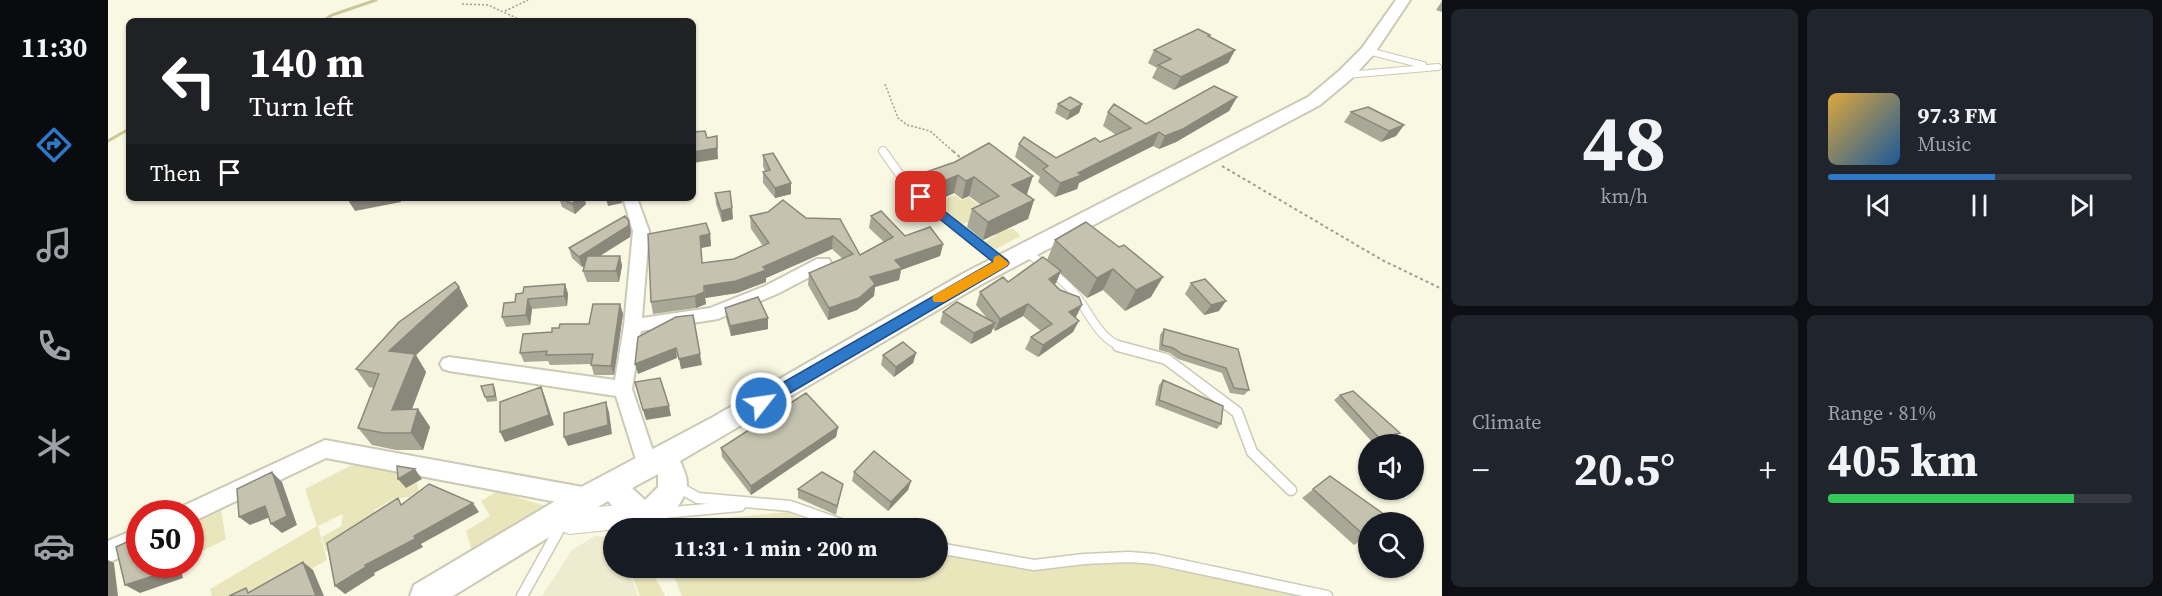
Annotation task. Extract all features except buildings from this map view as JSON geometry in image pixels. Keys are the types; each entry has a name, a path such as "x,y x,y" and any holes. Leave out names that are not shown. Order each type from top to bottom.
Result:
{"main road":[{"path":"425,596 588,498 662,470 1002,263 1314,101 1346,75 1368,51 1403,0"},
{"path":"452,596 648,474 662,470"},
{"path":"618,493 636,510 648,514 665,503 672,494 662,470"}],"street":[{"path":"631,201 641,231 633,326 623,389 662,470"},
{"path":"633,326 712,314 771,290 823,263"},
{"path":"449,364 623,389"},
{"path":"204,506 325,449 588,498"},
{"path":"565,524 648,514"},
{"path":"108,552 126,544"}],"lane":[{"path":"1368,51 1414,63 1440,66"},
{"path":"1346,75 1440,66"},
{"path":"882,151 910,189 1002,263"},
{"path":"1026,251 1073,291 1097,327 1114,345 1166,359 1237,412 1252,452 1291,490"},
{"path":"662,470 698,498 790,506 824,518"},
{"path":"648,514 759,504"},
{"path":"522,596 565,524"},
{"path":"948,550 1034,565 1095,558 1154,559 1327,596"}],"path":[{"path":"505,11 528,0"},
{"path":"462,4 488,5 505,11 512,18"},
{"path":"885,84 898,118 907,124 930,131 942,139 963,160 964,168"},
{"path":"1206,157 1382,260 1442,289"}],"shaded area":[{"path":"955,195 961,200 969,197 1009,230 1012,228 1021,236 992,251 983,243 996,235 979,219 960,225 933,204"},
{"path":"356,463 403,471 406,488 417,482 420,497 401,498 385,504 374,511 372,524 326,552 322,537 341,526 343,514 318,526 327,560 263,596 212,596 210,589 317,526 305,489"},
{"path":"498,491 555,509 473,554 466,531 490,516 481,501"},
{"path":"219,499 226,539 204,550 204,506"},
{"path":"788,512 802,518 725,518"},
{"path":"595,536 603,536 603,578 632,578 638,596 542,596 572,550"},
{"path":"948,550 1034,565 1129,557 1327,596 682,596 675,578 948,578"},
{"path":"633,578 656,578 665,596 640,596"}],"waterway":[{"path":"328,18 376,0"},
{"path":"108,141 126,131"}],"slow traffic":[{"path":"939,298 1002,263 999,260"}],"route":[{"path":"761,403 1002,263 921,197"}]}
